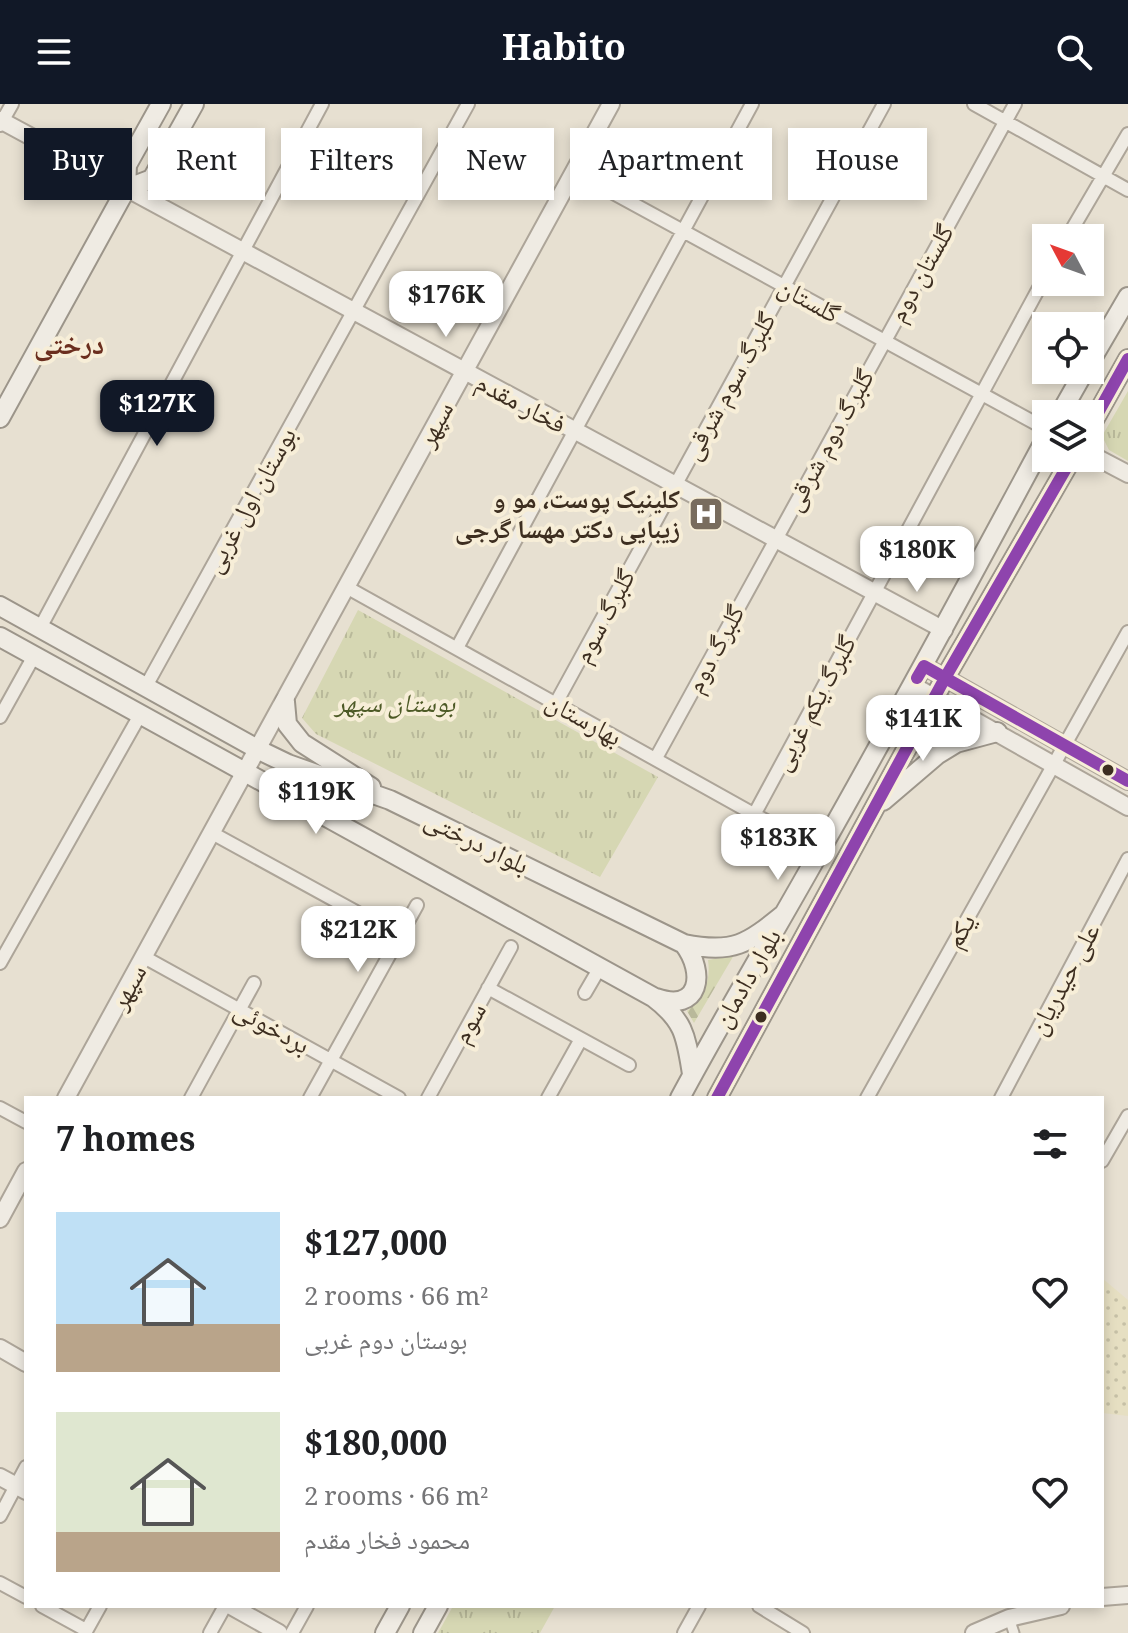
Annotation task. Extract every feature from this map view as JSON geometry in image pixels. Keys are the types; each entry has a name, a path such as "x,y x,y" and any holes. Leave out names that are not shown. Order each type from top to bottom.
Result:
{"main road":[{"path":"132,156 161,104"},
{"path":"132,187 152,179 194,104"},
{"path":"0,418 120,200"},
{"path":"1104,338 1128,297"},
{"path":"1104,402 1128,359"},
{"name":"بلوار دادمان","path":"681,1096 924,666 1032,464"},
{"name":"بلوار دادمان","path":"718,1096 945,678 1064,472"},
{"name":"بلوار درختی","path":"0,606 259,750 390,800 684,944 714,948 742,944 784,914"},
{"name":"بلوار درختی","path":"0,637 653,997 674,1013 686,1038 692,1074"},
{"path":"285,702 287,724 302,743 390,800"},
{"path":"182,738 194,715"},
{"path":"874,808 938,754 956,743 997,732"},
{"path":"322,815 305,801 299,789 306,779 331,780"},
{"path":"653,997 674,1003 688,997 695,987 697,966 684,944"},
{"path":"385,1633 399,1608"},
{"path":"423,1633 437,1608"}],"street":[{"path":"1,122 12,104"},
{"path":"40,628 322,104"},
{"name":"بوستان اول غربی","path":"145,688 468,104"},
{"name":"سپهر","path":"597,128 611,104"},
{"path":"457,648 752,104"},
{"name":"گلبرگ سوم شرقی","path":"674,486 884,104"},
{"path":"974,104 1128,190"},
{"name":"گلستان دوم","path":"884,341 1015,104"},
{"name":"فخار مقدم","path":"1,122 24,134"},
{"path":"1075,224 1128,134"},
{"name":"سپهر","path":"67,1096 348,588 570,176"},
{"name":"فخار مقدم","path":"132,192 944,630"},
{"name":"گلستان","path":"625,200 1032,421"},
{"name":"گلبرگ یکم غربی","path":"755,813 1034,296"},
{"name":"گلبرگ دوم شرقی","path":"774,540 884,341"},
{"path":"1104,461 1128,474"},
{"name":"گلبرگ سوم","path":"556,703 674,486"},
{"name":"گلبرگ دوم","path":"656,758 774,540"},
{"name":"بهارستان","path":"348,588 820,851"},
{"name":"یکم","path":"868,1096 1128,632"},
{"path":"0,717 34,656"},
{"path":"924,666 1128,781"},
{"path":"912,685 1128,807"},
{"path":"0,963 140,715"},
{"path":"212,833 400,936"},
{"name":"علی حیدریان","path":"1002,1096 1128,859"},
{"path":"311,1096 417,905"},
{"name":"سوم","path":"429,1096 511,947"},
{"name":"بردخوئی","path":"144,957 395,1096"},
{"path":"585,993 599,969"},
{"path":"192,1096 254,983"},
{"path":"488,988 629,1065"},
{"path":"549,1096 581,1039"},
{"path":"0,1108 24,1121"},
{"path":"1104,1158 1128,1116"},
{"path":"0,1219 24,1175"},
{"path":"0,1348 24,1362"},
{"path":"0,1477 21,1488 0,1516"},
{"path":"0,1583 24,1596"},
{"path":"1104,1597 1128,1595"},
{"path":"45,1608 86,1632 99,1608"},
{"path":"210,1633 227,1608"},
{"path":"232,1608 279,1633"},
{"path":"292,1633 306,1608"},
{"path":"684,1633 698,1608"},
{"path":"762,1608 803,1633"},
{"path":"974,1633 1012,1625 1056,1608"}],"shaded area":[{"path":"1104,1280 1128,1300 1128,1416 1104,1413"}],"green space":[{"path":"1128,391 1128,461 1109,450 1104,433"},
{"name":"بوستان سپهر","path":"358,610 658,777 600,877 316,734 302,718"},
{"path":"734,955 694,1023 687,1011 705,988 708,960"},
{"path":"452,1608 554,1608 540,1633 438,1633"}],"transit line":[{"path":"1104,402 1128,359"},
{"path":"718,1096 945,678 1064,472"},
{"path":"917,678 924,666 1128,781"}],"place":[{"name":"کلینیک پوست، مو و زیبایی دکتر مهسا گرجی","path":"706,514"}],"district":[{"name":"درختی","path":"69,344"}]}
